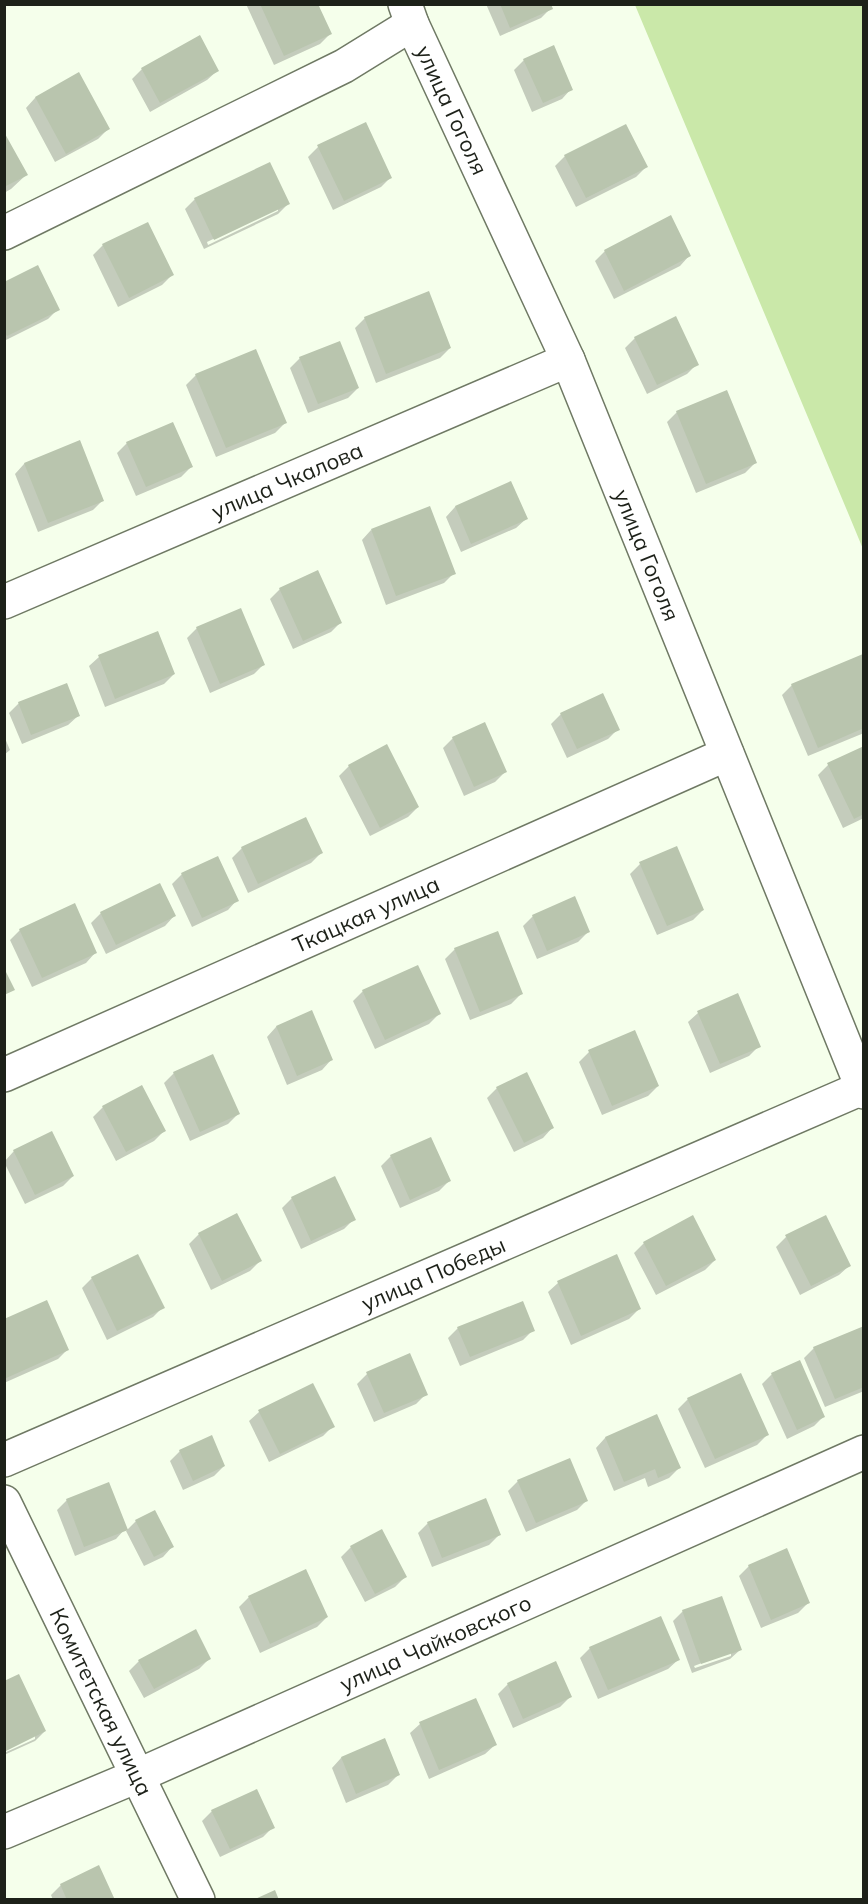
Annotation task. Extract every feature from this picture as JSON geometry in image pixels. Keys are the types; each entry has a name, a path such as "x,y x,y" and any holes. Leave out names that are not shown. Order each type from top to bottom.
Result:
{"street":[{"name":"улица Гоголя","path":"4,233 344,66 408,14 568,360 863,1090"},
{"name":"улица Чкалова","path":"4,602 568,360"},
{"name":"Ткацкая улица","path":"4,1075 727,754"},
{"name":"улица Победы","path":"4,1460 863,1090"},
{"name":"улица Чайковского","path":"4,1832 137,1776 864,1452"},
{"name":"Комитетская улица","path":"4,1502 198,1899"}],"green space":[{"path":"635,5 863,5 863,549 851,520"}],"building":[{"path":"260,4 318,4 332,34 284,56"},
{"path":"500,4 551,4 553,9 510,28"},
{"path":"200,35 219,71 160,103 141,68"},
{"path":"554,45 573,90 543,103 523,59"},
{"path":"79,72 110,129 66,154 35,97"},
{"path":"366,122 392,178 344,201 317,145"},
{"path":"626,124 648,167 586,198 564,155"},
{"path":"4,132 28,175 4,187"},
{"path":"270,162 290,204 214,240 194,198"},
{"path":"671,215 691,256 624,291 604,250"},
{"path":"148,222 174,275 129,298 102,244"},
{"path":"38,265 60,310 7,336 4,332 4,282"},
{"path":"429,291 451,348 386,374 364,317"},
{"path":"676,316 699,365 657,385 634,337"},
{"path":"340,341 359,388 318,404 299,357"},
{"path":"256,349 287,423 226,448 195,374"},
{"path":"727,390 757,463 706,484 676,411"},
{"path":"173,422 193,467 146,487 126,442"},
{"path":"80,440 104,501 48,523 24,463"},
{"path":"511,481 528,519 471,544 455,506"},
{"path":"430,506 456,574 396,596 371,529"},
{"path":"318,570 342,623 303,641 279,588"},
{"path":"241,608 265,665 220,684 196,627"},
{"path":"158,631 175,674 115,699 98,655"},
{"path":"863,654 864,728 818,748 791,684"},
{"path":"67,683 80,716 31,735 18,702"},
{"path":"603,693 620,730 577,749 560,713"},
{"path":"485,722 507,772 474,787 452,737"},
{"path":"387,744 419,807 380,828 348,765"},
{"path":"864,746 864,814 854,819 827,763"},
{"path":"306,817 323,853 258,884 241,847"},
{"path":"677,846 704,910 667,926 639,862"},
{"path":"218,856 239,901 202,918 181,873"},
{"path":"160,883 176,916 116,945 100,912"},
{"path":"575,896 590,932 547,951 532,915"},
{"path":"75,903 97,953 42,978 19,929"},
{"path":"498,931 523,994 480,1012 454,948"},
{"path":"418,965 441,1014 385,1040 362,990"},
{"path":"4,968 15,990 4,995"},
{"path":"738,993 761,1047 720,1064 697,1011"},
{"path":"312,1010 333,1060 297,1076 276,1026"},
{"path":"635,1030 659,1086 612,1106 588,1050"},
{"path":"213,1054 240,1114 200,1132 173,1072"},
{"path":"527,1072 554,1128 524,1143 496,1087"},
{"path":"142,1085 166,1131 126,1152 102,1106"},
{"path":"52,1131 74,1176 35,1195 13,1150"},
{"path":"431,1137 451,1181 410,1200 390,1155"},
{"path":"335,1176 356,1220 311,1241 291,1197"},
{"path":"237,1213 262,1261 222,1281 198,1233"},
{"path":"693,1215 716,1260 666,1286 643,1242"},
{"path":"826,1215 851,1266 811,1286 785,1235"},
{"path":"138,1254 165,1308 117,1331 91,1277"},
{"path":"617,1254 641,1309 581,1336 557,1281"},
{"path":"47,1300 69,1350 4,1379 4,1319"},
{"path":"523,1301 535,1331 470,1357 457,1327"},
{"path":"864,1326 864,1387 835,1399 813,1347"},
{"path":"410,1353 428,1395 384,1413 366,1372"},
{"path":"800,1360 825,1417 797,1430 771,1373"},
{"path":"741,1373 769,1435 715,1459 687,1398"},
{"path":"313,1383 335,1427 280,1454 258,1410"},
{"path":"657,1414 681,1468 658,1478 655,1469 624,1482 605,1437"},
{"path":"212,1435 225,1466 193,1481 179,1450"},
{"path":"570,1458 588,1501 536,1523 517,1480"},
{"path":"109,1482 128,1530 84,1547 66,1499"},
{"path":"486,1498 501,1535 442,1558 427,1522"},
{"path":"155,1510 174,1547 154,1557 135,1520"},
{"path":"382,1529 407,1577 375,1594 350,1546"},
{"path":"787,1548 810,1603 771,1620 748,1565"},
{"path":"306,1569 328,1617 270,1644 248,1596"},
{"path":"722,1596 742,1650 701,1664 682,1610"},
{"path":"661,1616 680,1660 608,1690 589,1647"},
{"path":"196,1629 211,1659 154,1689 138,1660"},
{"path":"556,1661 572,1697 523,1719 507,1683"},
{"path":"19,1674 46,1731 4,1752 4,1681"},
{"path":"476,1698 497,1745 439,1770 419,1722"},
{"path":"385,1738 400,1775 356,1794 341,1757"},
{"path":"257,1789 275,1828 230,1849 211,1810"},
{"path":"99,1865 115,1900 67,1900 60,1884"},
{"path":"275,1890 279,1900 253,1900"}]}
